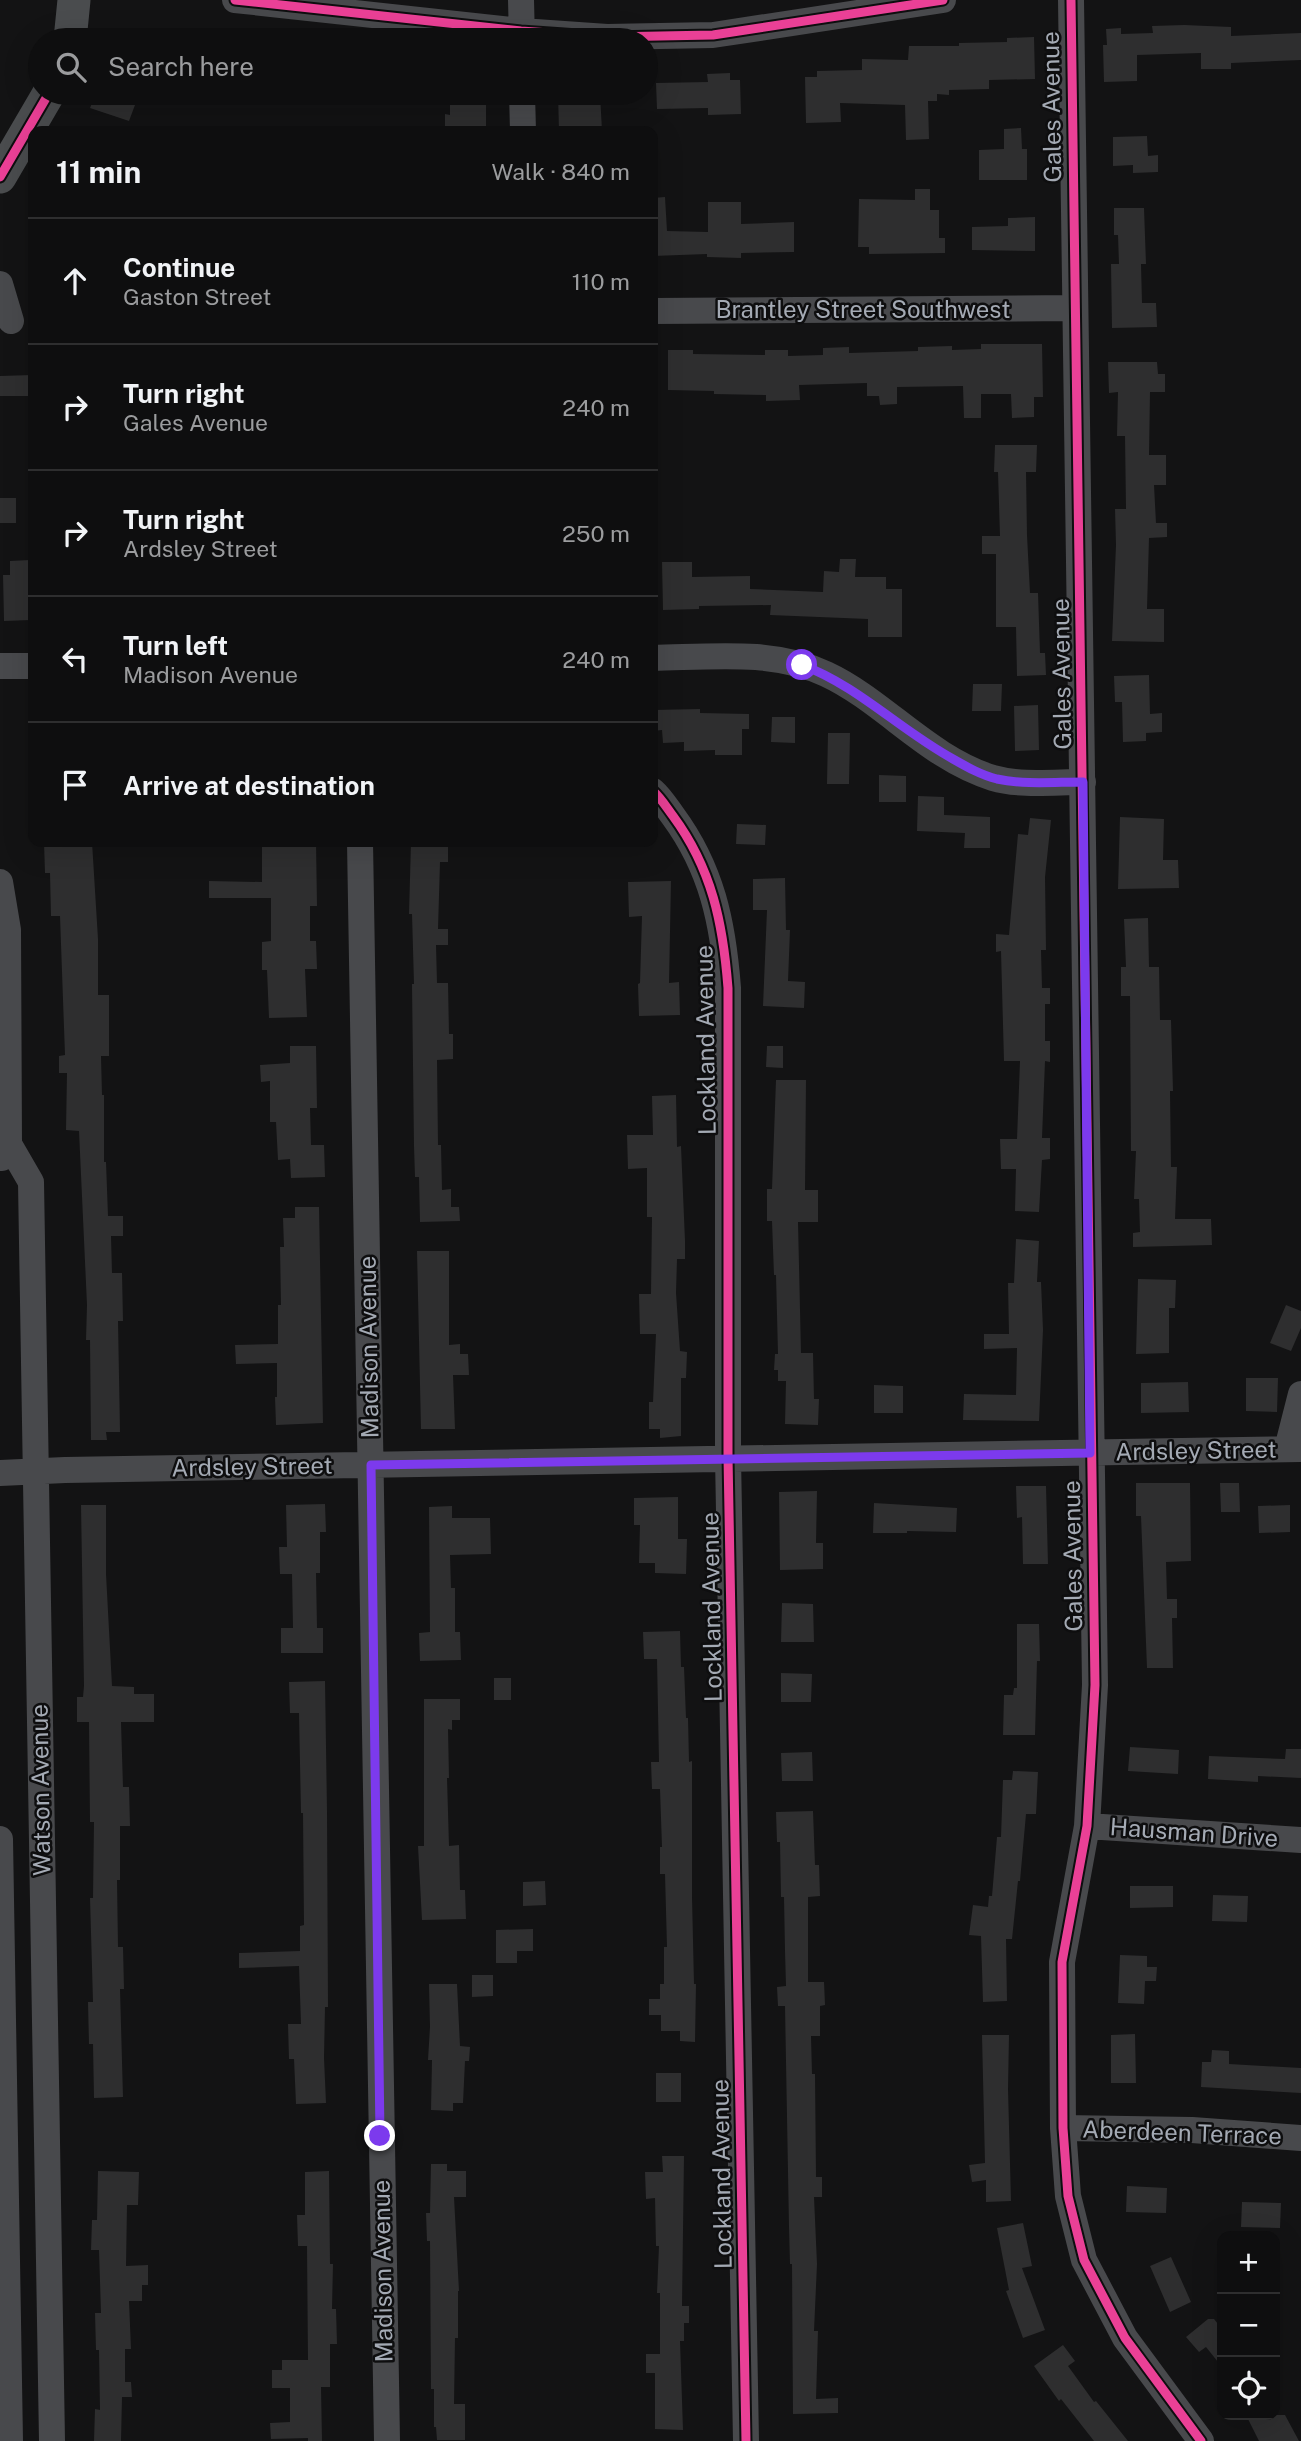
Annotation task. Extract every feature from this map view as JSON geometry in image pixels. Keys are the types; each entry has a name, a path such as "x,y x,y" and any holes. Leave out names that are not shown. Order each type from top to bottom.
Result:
{"main road":[{"path":"71,28 74,0"},
{"path":"30,126 43,105"},
{"path":"0,177 28,130"}],"street":[{"path":"236,0 458,28"},
{"path":"521,0 521,28"},
{"path":"658,36 713,35 943,0"},
{"name":"Gales Avenue","path":"1071,0 1090,1453 1096,1685 1087,1826 1062,1962 1063,2128 1069,2196 1084,2260 1125,2338 1201,2441"},
{"path":"522,105 523,126"},
{"path":"0,284 15,321"},
{"name":"Brantley Street Southwest","path":"658,312 1074,308"},
{"path":"658,659 725,656 768,658 802,665 848,686 918,738 970,768 994,778 1019,782 1083,782"},
{"path":"0,666 28,666"},
{"name":"Lockland Avenue","path":"658,797 687,835 715,899 725,942 728,988 728,1457 746,2441"},
{"name":"Madison Avenue","path":"360,847 387,2441"},
{"name":"Watson Avenue","path":"0,882 8,930 5,1153 31,1182 52,2441"},
{"path":"1294,1449 1301,1394"},
{"name":"Ardsley Street","path":"0,1473 728,1457 1294,1449"},
{"name":"Hausman Drive","path":"1087,1826 1301,1840"},
{"name":"Watson Avenue","path":"0,1839 10,2441"},
{"name":"Aberdeen Terrace","path":"1063,2128 1192,2130 1301,2138"},
{"path":"4,2138 47,2138"}],"building":[{"path":"1152,26 1231,27 1231,36 1301,33 1301,60 1231,63 1231,69 1201,69 1201,53 1137,55 1137,81 1104,82 1103,45 1107,45 1106,29 1121,28 1121,34 1153,33"},
{"path":"1034,37 1035,79 989,80 989,89 949,90 949,95 937,94 937,101 928,101 929,139 906,140 905,105 840,103 841,122 806,123 805,77 817,77 817,71 862,70 862,59 908,60 909,46 959,46 959,43 1007,42 1007,38"},
{"path":"730,73 730,80 740,80 741,114 708,115 708,108 657,109 658,83 708,82 707,74"},
{"path":"91,105 135,105 129,121 90,108"},
{"path":"450,105 486,105 486,126 445,126 445,114 450,115"},
{"path":"558,105 601,105 602,126 559,126"},
{"path":"1021,128 1022,149 1027,149 1027,180 979,180 979,150 1004,149 1004,129"},
{"path":"1147,136 1148,156 1158,155 1158,172 1133,173 1133,165 1113,166 1113,137"},
{"path":"915,189 930,189 930,210 939,210 939,238 945,238 945,253 869,254 869,247 858,247 859,199 915,200"},
{"path":"665,197 667,231 708,232 708,202 741,202 741,224 794,222 794,252 741,253 741,258 707,257 707,254 658,256 658,198"},
{"path":"1114,208 1144,208 1146,264 1141,264 1142,303 1156,303 1157,327 1112,328 1111,264 1119,264 1118,235 1114,235"},
{"path":"1035,217 1035,251 972,250 972,227 1008,226 1008,218"},
{"path":"981,344 1042,344 1043,397 1034,397 1034,417 1012,418 1011,394 981,394 981,418 964,418 963,386 897,387 897,404 880,405 879,396 867,396 867,383 799,385 800,400 766,401 766,395 668,390 668,350 693,350 693,354 765,355 765,350 788,350 788,356 823,355 823,348 849,347 849,353 918,351 918,347 981,349"},
{"path":"1108,362 1157,362 1158,374 1165,374 1165,392 1150,392 1149,455 1166,455 1166,485 1154,485 1156,523 1167,523 1167,537 1149,538 1147,609 1164,609 1164,642 1112,641 1115,509 1126,509 1125,436 1117,436 1118,392 1109,393"},
{"path":"28,375 28,396 0,396 0,376"},
{"path":"995,445 1037,445 1036,472 1026,472 1027,535 1030,593 1038,593 1040,653 1045,653 1046,675 1017,676 1016,627 996,627 996,554 982,554 982,536 1000,536 998,472 994,472"},
{"path":"0,498 16,498 16,523 0,523"},
{"path":"840,559 856,559 855,577 886,577 886,589 902,589 902,637 868,637 868,619 770,615 771,605 699,606 699,609 663,610 662,562 692,562 692,577 750,576 750,589 823,592 824,571 839,572"},
{"path":"28,560 28,620 4,621 3,575 10,575 10,561"},
{"path":"1149,675 1150,714 1162,713 1162,732 1146,733 1146,741 1123,742 1122,702 1115,702 1114,676"},
{"path":"973,684 1002,684 1001,711 972,711"},
{"path":"1038,705 1039,750 1015,751 1014,706"},
{"path":"700,709 700,713 749,714 749,729 742,729 742,755 715,755 715,750 684,751 684,742 663,743 662,730 658,730 658,710"},
{"path":"772,717 795,717 795,743 771,742"},
{"path":"828,733 850,733 849,784 827,784"},
{"path":"879,775 906,776 906,802 879,802"},
{"path":"918,796 944,797 944,815 990,817 990,848 964,848 965,833 917,831"},
{"path":"1120,817 1164,819 1163,860 1178,860 1179,888 1118,889"},
{"path":"1030,818 1051,820 1045,877 1046,950 1041,950 1042,988 1050,988 1050,1004 1045,1004 1045,1041 1050,1041 1050,1062 1045,1061 1042,1138 1050,1138 1050,1159 1042,1160 1039,1212 1015,1211 1016,1169 1001,1169 1000,1139 1017,1139 1020,1061 1004,1061 1001,951 996,952 996,934 1009,935 1018,834 1028,835"},
{"path":"737,824 766,825 765,845 736,844"},
{"path":"44,847 92,847 98,939 98,995 109,995 109,1056 101,1056 108,1216 123,1216 123,1236 111,1236 112,1273 122,1273 123,1321 118,1321 120,1432 106,1432 107,1440 91,1440 90,1340 86,1340 87,1305 79,1131 66,1130 67,1073 59,1073 59,1056 65,1055 60,916 51,916 50,873 45,873"},
{"path":"262,847 316,847 317,906 310,906 310,941 316,941 317,969 305,969 307,1017 269,1018 267,970 262,970 262,942 271,941 271,898 209,898 209,881 262,882"},
{"path":"411,847 448,847 448,862 440,862 438,929 448,929 448,945 436,945 437,983 448,983 449,1034 453,1034 453,1059 437,1060 438,1145 441,1145 442,1190 451,1189 451,1207 459,1207 460,1221 420,1222 419,1177 415,1177 414,984 412,914 409,914"},
{"path":"785,878 786,930 790,930 788,981 805,982 804,1008 763,1006 767,910 753,910 753,879"},
{"path":"671,881 669,983 679,982 680,1015 639,1016 642,916 629,917 628,882"},
{"path":"1148,918 1149,967 1159,967 1160,1020 1171,1020 1171,1167 1177,1167 1175,1219 1211,1219 1212,1245 1133,1247 1133,1233 1140,1232 1139,1199 1134,1199 1136,1151 1131,1151 1130,996 1121,996 1121,967 1126,967 1124,919"},
{"path":"290,1046 316,1046 317,1108 310,1108 311,1145 324,1145 325,1177 291,1178 290,1159 278,1160 276,1122 270,1122 270,1081 261,1082 260,1065 290,1063"},
{"path":"767,1046 783,1046 783,1068 766,1067"},
{"path":"776,1080 806,1080 805,1190 818,1190 818,1222 798,1222 801,1353 813,1353 814,1399 819,1399 818,1425 785,1424 786,1381 778,1381 778,1370 774,1370 775,1354 778,1354 776,1275 772,1221 767,1221 767,1189 772,1189"},
{"path":"676,1095 677,1147 681,1146 685,1259 677,1259 676,1293 680,1351 687,1352 686,1378 681,1378 681,1436 660,1438 660,1429 649,1429 656,1334 640,1334 639,1294 651,1294 652,1217 647,1217 647,1168 628,1169 627,1135 653,1135 652,1096"},
{"path":"295,1207 319,1207 323,1423 276,1425 277,1363 236,1364 235,1345 278,1344 278,1305 281,1305 280,1247 284,1247 283,1218 295,1218"},
{"path":"1016,1239 1039,1241 1037,1282 1041,1282 1043,1330 1039,1421 963,1420 964,1394 1016,1395 1017,1348 984,1349 984,1334 1009,1334 1008,1283 1014,1283"},
{"path":"417,1251 449,1251 449,1345 460,1344 460,1354 468,1354 469,1375 453,1375 455,1429 421,1429"},
{"path":"1138,1279 1176,1280 1175,1308 1169,1308 1169,1353 1136,1354"},
{"path":"1286,1305 1301,1311 1301,1328 1291,1351 1270,1343"},
{"path":"1246,1378 1278,1378 1277,1412 1246,1411"},
{"path":"1188,1382 1189,1412 1141,1413 1141,1383"},
{"path":"874,1385 903,1386 903,1413 874,1413"},
{"path":"1136,1483 1190,1483 1191,1561 1166,1562 1167,1599 1177,1599 1177,1618 1172,1618 1173,1668 1147,1668 1141,1516 1136,1516"},
{"path":"1220,1483 1239,1483 1240,1512 1221,1512"},
{"path":"1016,1486 1046,1486 1048,1564 1023,1564 1022,1517 1017,1518"},
{"path":"817,1491 816,1543 823,1543 823,1569 780,1570 779,1492"},
{"path":"678,1497 678,1539 687,1539 686,1574 655,1573 655,1563 639,1563 640,1525 634,1525 634,1498"},
{"path":"874,1503 957,1508 956,1532 873,1533"},
{"path":"325,1504 326,1532 320,1532 320,1573 316,1573 317,1628 323,1628 323,1653 281,1653 281,1628 293,1628 292,1574 280,1574 279,1547 287,1547 286,1505"},
{"path":"81,1505 106,1505 106,1574 112,1686 134,1687 134,1694 154,1694 154,1722 121,1722 123,1787 129,1787 130,1826 120,1826 120,1880 117,1880 118,1947 123,1947 124,1989 120,1989 123,2097 94,2098 93,2044 89,2044 88,2002 93,2002 90,1898 93,1898 94,1822 90,1822 89,1722 77,1722 77,1697 83,1697 84,1686"},
{"path":"1290,1505 1290,1532 1259,1533 1258,1506"},
{"path":"452,1506 452,1518 490,1518 491,1554 450,1555 451,1588 455,1588 455,1632 460,1632 461,1660 420,1661 419,1633 430,1632 429,1507"},
{"path":"782,1603 813,1604 814,1642 781,1642"},
{"path":"1017,1624 1039,1624 1040,1661 1037,1661 1035,1735 1003,1735 1004,1695 1013,1695 1014,1688 1017,1688"},
{"path":"680,1631 689,1762 692,1761 695,2042 680,2041 680,2031 661,2031 661,2015 649,2015 649,1999 660,1999 660,1984 664,1984 664,1947 667,1947 665,1874 660,1874 660,1789 652,1789 651,1762 659,1762 657,1659 644,1659 643,1632"},
{"path":"781,1673 812,1674 811,1702 781,1702"},
{"path":"494,1678 511,1678 511,1700 494,1700"},
{"path":"325,1681 328,2007 325,2007 326,2103 296,2104 294,2059 289,2059 288,2024 301,2024 299,1966 239,1968 239,1953 300,1951 300,1926 304,1925 299,1713 290,1713 289,1682"},
{"path":"424,1699 460,1699 460,1720 452,1720 452,1730 448,1729 447,1778 449,1846 459,1845 460,1890 465,1890 466,1919 422,1920 418,1846 424,1846"},
{"path":"1130,1747 1179,1750 1178,1774 1128,1771"},
{"path":"1286,1749 1301,1749 1301,1778 1258,1776 1258,1782 1208,1779 1209,1756 1285,1759"},
{"path":"812,1752 813,1781 782,1781 781,1753"},
{"path":"1013,1771 1038,1772 1036,1814 1026,1814 1012,1939 1006,1939 1007,2001 983,2002 981,1936 969,1935 973,1905 988,1907 989,1896 992,1896 997,1837 1001,1837 1003,1780 1012,1780"},
{"path":"813,1811 815,1865 819,1865 820,1896 808,1897 808,1982 824,1982 825,2005 820,2006 820,2036 811,2036 812,2074 815,2074 816,2177 822,2177 822,2197 814,2197 817,2264 814,2331 818,2331 816,2399 838,2398 838,2413 793,2414 785,2006 778,2006 777,1987 786,1986 784,1897 781,1897 780,1842 777,1842 776,1812"},
{"path":"545,1881 546,1905 523,1906 523,1882"},
{"path":"1130,1886 1173,1886 1173,1907 1130,1908"},
{"path":"1213,1895 1248,1896 1247,1922 1212,1921"},
{"path":"533,1929 533,1951 517,1951 517,1963 496,1963 496,1930"},
{"path":"1120,1955 1147,1956 1147,1967 1157,1967 1156,1981 1145,1981 1144,2004 1118,2003"},
{"path":"472,1975 493,1975 493,1996 472,1997"},
{"path":"429,1984 457,1984 460,2046 470,2047 469,2061 465,2061 463,2103 453,2103 453,2111 431,2110 432,2060 428,2060"},
{"path":"1135,2034 1136,2083 1111,2083 1111,2035"},
{"path":"982,2035 1009,2035 1011,2201 986,2202 986,2180 972,2182 969,2165 985,2163"},
{"path":"1212,2050 1229,2051 1229,2064 1301,2068 1301,2093 1201,2087 1202,2062 1211,2062"},
{"path":"656,2073 681,2073 681,2102 656,2102"},
{"path":"662,2156 684,2156 682,2306 689,2306 689,2323 684,2323 684,2341 680,2341 683,2430 655,2429 655,2373 646,2373 646,2354 660,2354 660,2293 657,2293 659,2246 656,2246 655,2198 646,2199 645,2172 663,2172"},
{"path":"431,2164 447,2164 447,2171 466,2171 466,2197 454,2197 459,2291 454,2404 465,2404 465,2440 437,2440 434,2427 434,2389 431,2389 430,2241 427,2241 426,2213 430,2213"},
{"path":"98,2171 139,2172 138,2205 127,2205 126,2266 148,2265 148,2285 142,2285 142,2301 129,2301 131,2349 125,2349 125,2382 131,2382 132,2397 122,2397 121,2441 94,2441 95,2409 100,2410 95,2313 101,2313 99,2250 91,2250 92,2220 97,2220"},
{"path":"329,2171 332,2309 336,2309 337,2344 330,2344 330,2387 321,2387 322,2441 308,2441 308,2438 271,2439 270,2423 290,2422 290,2388 272,2388 272,2370 282,2370 282,2360 308,2360 307,2246 298,2246 297,2215 305,2215 305,2172"},
{"path":"1127,2186 1167,2188 1166,2213 1126,2212"},
{"path":"1242,2202 1281,2203 1280,2228 1241,2227"},
{"path":"1023,2223 1032,2266 1022,2268 1045,2330 1023,2338 1006,2291 1009,2290 997,2228"},
{"path":"1171,2257 1191,2302 1170,2312 1150,2266"},
{"path":"1208,2319 1214,2319 1217,2323 1217,2361 1206,2347 1199,2352 1186,2337"},
{"path":"1063,2345 1075,2361 1068,2366 1094,2402 1096,2401 1128,2441 1094,2441 1061,2399 1059,2401 1034,2366"},
{"path":"1280,2415 1285,2415 1299,2441 1259,2441 1248,2420 1280,2420"}],"cycle path":[{"path":"235,0 493,28"},
{"path":"658,36 713,35 943,0"},
{"path":"1071,0 1095,1685 1087,1826 1062,1962 1063,2128 1068,2196 1084,2260 1125,2338 1201,2441"},
{"path":"30,126 42,105"},
{"path":"0,177 28,129"},
{"path":"658,796 686,836 706,877 719,919 728,988 728,1457 746,2441"}],"route":[{"path":"380,2136 371,1465 1090,1453 1083,782 1019,782 994,778 970,768 918,738 848,686 802,665"}]}
